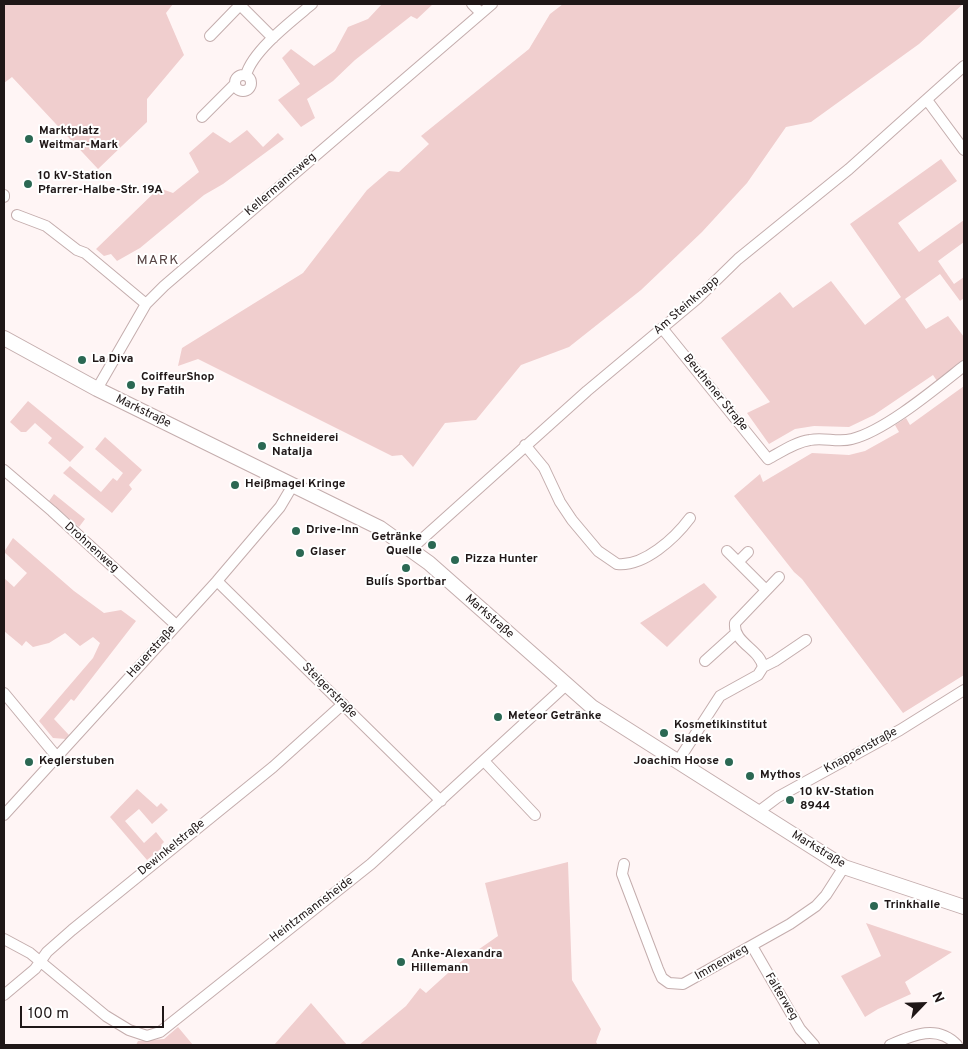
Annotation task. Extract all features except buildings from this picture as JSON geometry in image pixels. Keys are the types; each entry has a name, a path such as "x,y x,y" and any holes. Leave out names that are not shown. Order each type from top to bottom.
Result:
{"main road":[{"name":"Markstraße","path":"4,338 97,389 380,528 411,549 592,707 844,867 964,907"}],"street":[{"path":"210,36 239,4 273,38"},
{"path":"202,117 235,84 240,91 249,89 252,81 246,75 259,53 273,38 312,4"},
{"path":"472,4 481,13"},
{"name":"Kellermannsweg","path":"97,389 146,304 492,4"},
{"name":"Am Steinknapp","path":"411,549 525,445 697,299 738,259 849,169 964,66"},
{"path":"927,100 964,150"},
{"path":"16,215 46,226 77,250 85,253 146,304"},
{"name":"Beuthener Straße","path":"662,328 768,459 811,439 851,440 865,435 924,397 964,366"},
{"path":"525,445 544,468 560,502 572,520 598,551 617,564 633,563 653,552 672,538 690,518"},
{"name":"Drohnenweg","path":"4,472 52,511 176,625"},
{"name":"Hauerstraße","path":"4,814 217,581 280,508 293,485"},
{"path":"727,551 766,590"},
{"path":"738,562 748,552"},
{"path":"762,667 758,657 736,633 735,623 738,617 780,577"},
{"name":"Steigerstraße","path":"217,581 441,801"},
{"path":"705,661 736,633"},
{"path":"678,761 720,696 758,675 762,667 775,661 806,640"},
{"name":"Heintzmannsheide","path":"40,962 106,1016 129,1030 147,1036 160,1032 281,934 350,882 566,685"},
{"name":"Knappenstraße","path":"758,812 778,797 900,730 964,690"},
{"path":"4,693 57,757"},
{"name":"Dewinkelstraße","path":"4,995 35,969 47,952 273,767 343,704"},
{"path":"484,761 535,815"},
{"name":"Immenweg","path":"624,864 622,874 662,978 669,983 683,984 752,946 819,903 844,867"},
{"path":"4,939 30,953 40,962"},
{"name":"Falterweg","path":"752,946 800,1029 814,1045"},
{"path":"890,1045 926,1033 942,1034 957,1045"}],"shaded area":[{"path":"4,4 173,4 166,13 184,55 147,99 147,122 98,169 12,77 4,83"},
{"path":"382,4 433,4 417,19 411,16 355,60 333,81 307,99 315,118 301,127 278,100 300,84 282,58 291,49 314,66 335,51 348,27 368,19"},
{"path":"563,4 963,4 919,44 811,122 786,127 747,183 702,232 641,290 569,347 521,365 476,420 445,423 413,467 402,455 392,456 198,359 178,366 182,348 303,273 367,190 389,171 399,172 429,144 421,136 529,49 550,14"},
{"path":"247,130 263,147 278,133 284,139 223,184 204,195 140,248 117,261 111,254 104,256 96,249 159,188 173,193 199,172 189,153 213,132 230,143"},
{"path":"941,159 957,181 898,223 919,252 964,220 964,242 938,261 954,284 964,277 964,298 960,301 940,274 905,299 926,329 948,316 964,337 964,359 937,381 933,375 874,415 849,427 814,426 795,429 769,444 747,413 770,402 721,338 780,292 793,308 831,281 865,325 901,297 850,224"},
{"path":"964,386 964,675 903,713 802,579 794,572 734,496 760,474 763,482 812,453 849,455 865,451 899,432 895,425 906,418 910,425"},
{"path":"28,401 84,447 70,462 48,443 52,438 35,423 26,432 21,432 10,422"},
{"path":"105,437 142,470 129,485 132,489 112,513 63,473 70,466 101,492 113,478 117,481 123,473 95,449"},
{"path":"54,494 85,519 79,527 49,501"},
{"path":"13,538 74,591 104,613 121,610 136,621 74,701 71,699 54,719 69,735 66,739 53,738 39,721 93,658 100,643 93,637 80,646 65,633 49,643 33,647 26,641 22,646 4,631 4,578 14,587 27,573 4,552"},
{"path":"704,583 717,597 667,647 640,623"},
{"path":"137,789 157,807 161,803 168,810 152,824 139,809 125,821 144,843 156,832 164,842 161,845 163,847 147,860 110,817"},
{"path":"568,862 572,980 601,1029 596,1042 598,1045 359,1045 406,1006 420,988 426,993 459,963 498,936 485,883"},
{"path":"866,923 952,952 905,982 911,994 865,1017 841,976 881,956"},
{"path":"311,1003 347,1045 274,1045"},
{"path":"178,1027 193,1045 136,1045 138,1041 164,1039"}],"place":[{"name":"Marktplatz Weitmar-Mark","path":"29,139"},
{"name":"10 kV-Station Pfarrer-Halbe-Str. 19A","path":"28,184"},
{"name":"La Diva","path":"82,360"},
{"name":"CoiffeurShop by Fatih","path":"131,385"},
{"name":"Schneiderei Natalja","path":"262,446"},
{"name":"Heißmagel Kringe","path":"235,485"},
{"name":"Drive-Inn","path":"296,531"},
{"name":"Getränke Quelle","path":"432,545"},
{"name":"Glaser","path":"300,553"},
{"name":"Pizza Hunter","path":"455,560"},
{"name":"Bull´s Sportbar","path":"406,568"},
{"name":"Meteor Getränke","path":"498,717"},
{"name":"Kosmetikinstitut Sladek","path":"664,733"},
{"name":"Keglerstuben","path":"29,762"},
{"name":"Joachim Hoose","path":"729,762"},
{"name":"Mythos","path":"750,776"},
{"name":"10 kV-Station 8944","path":"790,800"},
{"name":"Trinkhalle","path":"874,906"},
{"name":"Anke-Alexandra Hillemann","path":"401,962"}],"district":[{"name":"MARK","path":"158,261"}]}
